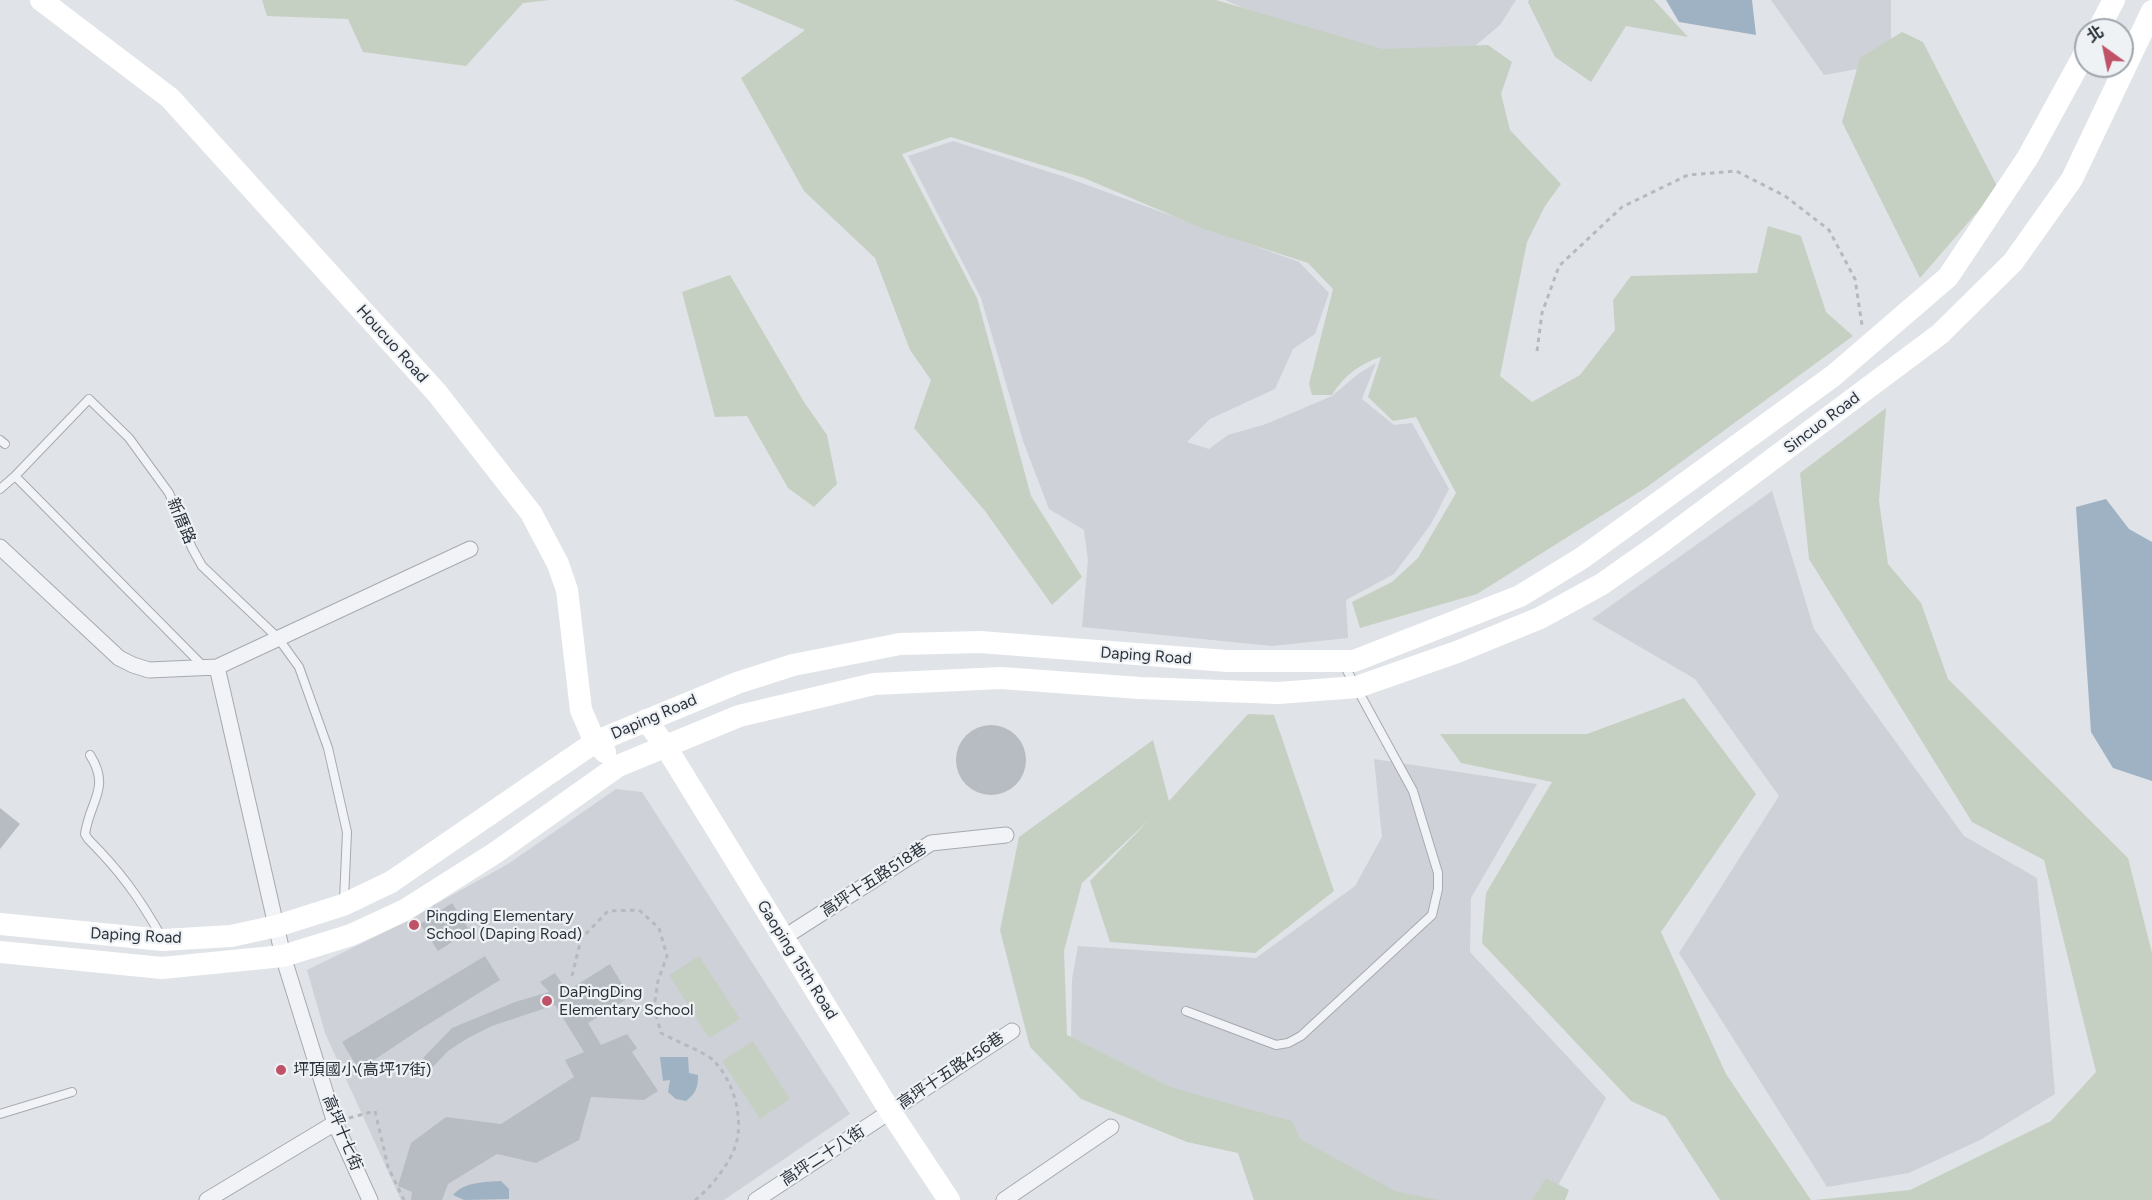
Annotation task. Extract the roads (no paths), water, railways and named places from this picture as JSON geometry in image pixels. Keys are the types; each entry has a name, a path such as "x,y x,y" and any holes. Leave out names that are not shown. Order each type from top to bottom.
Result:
{"street":[{"name":"Houcuo Road","path":"41,0 170,98 436,393 531,513 558,564 567,590 581,710 595,742 618,766"},
{"path":"2104,18 2114,0"},
{"name":"Sincuo Road","path":"1357,687 1458,652 1540,618 1602,584 1940,334 2013,262 2072,179 2152,11"},
{"name":"Sincuo Road","path":"1348,661 1520,596 1582,558 1833,376 1948,277 2028,157 2074,73"},
{"path":"0,547 119,658 149,670 211,667 470,549"},
{"name":"Daping Road","path":"0,924 163,940 231,936 277,926 343,905 392,882 595,742 737,683 793,665 900,644 980,642 1227,661 1348,661"},
{"path":"211,667 277,926"},
{"name":"Daping Road","path":"0,952 162,968 283,956 351,935 405,910 495,853 618,766 739,716 874,684 1001,678 1140,688 1278,693 1357,687"},
{"name":"Gaoping 15th Road","path":"646,720 666,747 890,1111 950,1200"},
{"name":"高坪十五路518巷","path":"783,938 931,843 1006,835"},
{"name":"高坪十七街","path":"277,926 283,956 335,1123 370,1200"},
{"name":"高坪十五路456巷","path":"890,1111 1012,1031"},
{"name":"高坪二十八街","path":"756,1200 890,1111"},
{"path":"207,1200 335,1123"},
{"path":"1004,1200 1111,1127"}],"lane":[{"name":"新厝路","path":"15,477 89,399 129,438 170,493 192,548 202,566 278,638 300,668 328,748 346,832 343,905"},
{"path":"0,489 15,477 211,667"},
{"path":"1186,1011 1276,1045 1288,1043 1301,1036 1432,915 1438,889 1438,873 1413,791 1357,687 1348,661"},
{"path":"90,755 98,768 101,781 85,834 115,867 144,907 163,940"},
{"path":"0,1114 72,1092"}],"water":[{"path":"1666,0 1752,0 1756,35 1679,22"},
{"path":"2106,499 2129,529 2152,542 2152,781 2113,768 2091,732 2076,507"},
{"path":"660,1057 688,1057 689,1073 698,1075 698,1080 696,1090 686,1101 676,1099 668,1092 670,1080 663,1081"},
{"path":"501,1181 509,1189 509,1199 464,1200 453,1195 469,1185"}],"place":[{"name":"Pingding Elementary School (Daping Road)","path":"414,925"},
{"name":"DaPingDing Elementary School","path":"547,1001"},
{"name":"坪頂國小(高坪17街)","path":"281,1070"}]}
